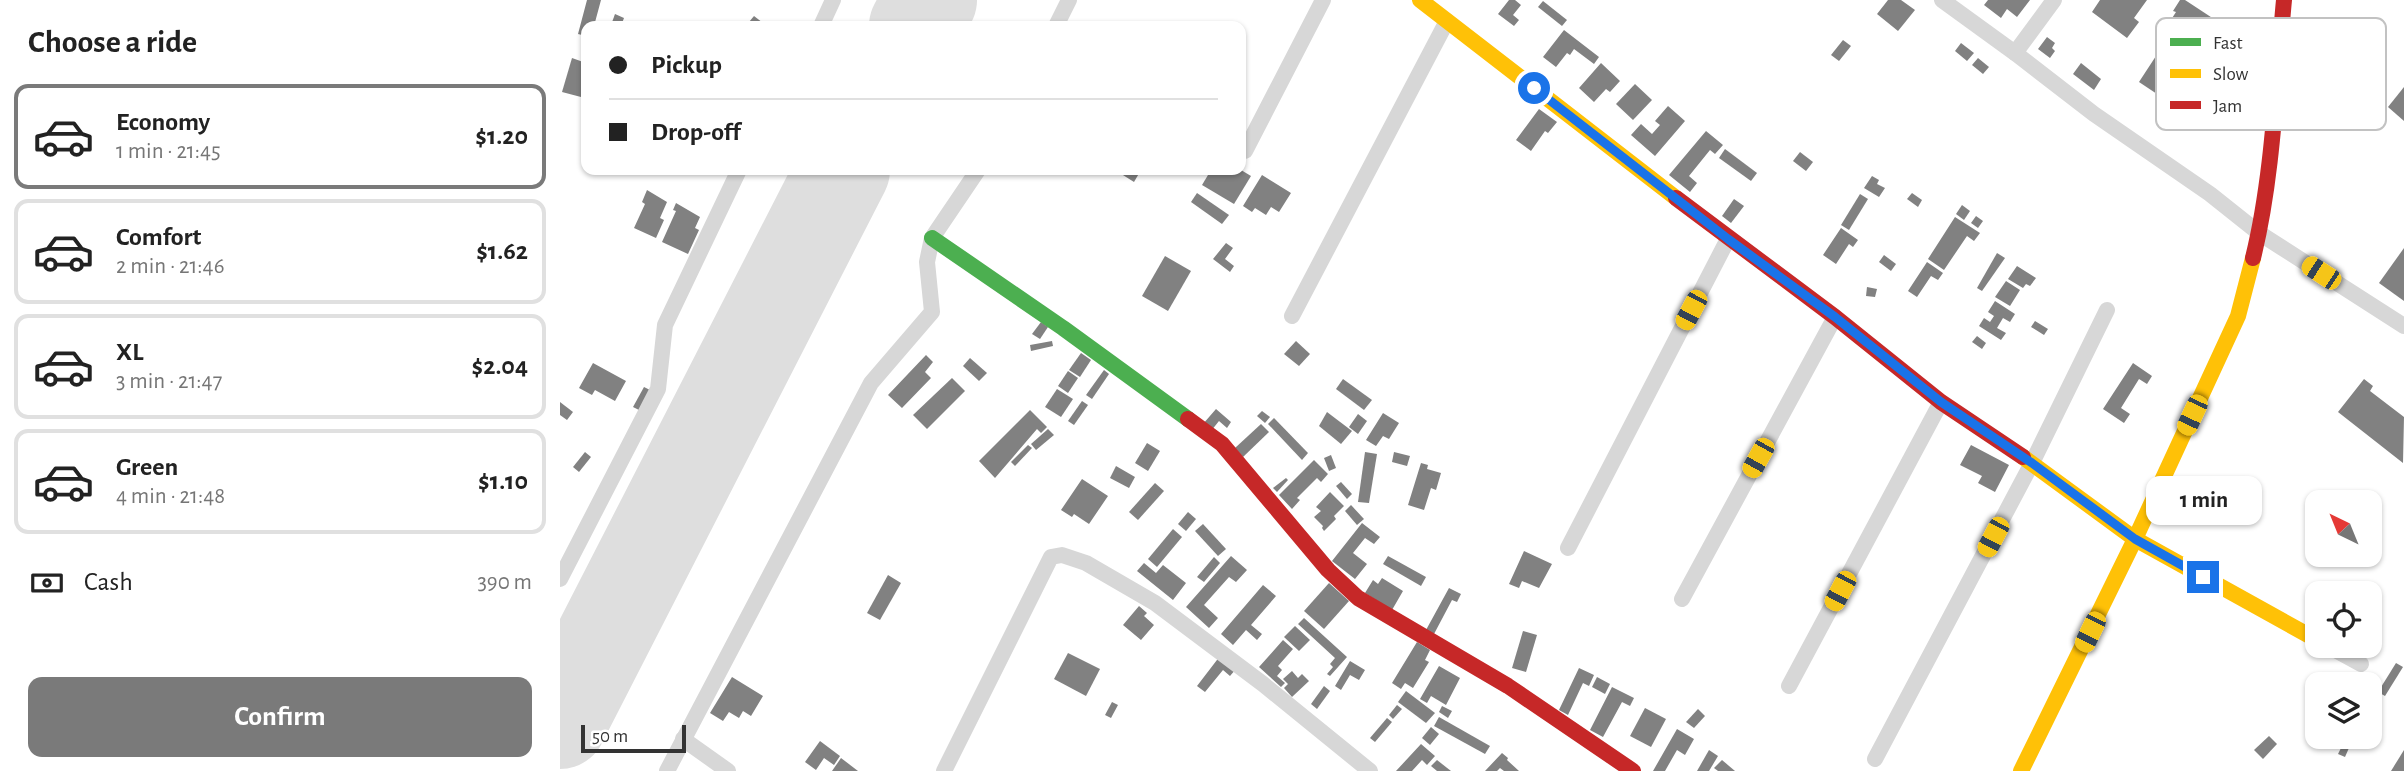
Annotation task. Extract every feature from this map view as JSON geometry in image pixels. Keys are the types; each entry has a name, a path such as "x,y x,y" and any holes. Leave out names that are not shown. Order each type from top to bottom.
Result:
{"street":[{"path":"824,21 834,0"},
{"path":"1058,21 1069,0"},
{"path":"1246,149 1323,0"},
{"path":"1420,0 1728,239 1835,317 1941,402 2032,463 2135,539 2305,633"},
{"path":"1942,0 2094,114 2210,194 2259,233 2404,326"},
{"path":"2015,53 2054,0"},
{"path":"2282,18 2284,0"},
{"path":"1292,316 1447,21"},
{"path":"2021,771 2135,539 2238,316 2259,233 2271,130"},
{"path":"560,579 658,389 665,325 737,175"},
{"path":"667,771 871,383 932,312 927,262 932,238 975,175"},
{"path":"932,238 1063,328 1222,444 1328,570 1358,598 1508,686 1633,771"},
{"path":"1568,548 1728,239"},
{"path":"1875,759 2032,463 2107,310"},
{"path":"1682,599 1835,317"},
{"path":"1789,686 1941,402"},
{"path":"944,771 1051,557 1062,555 1086,564 1155,603 1263,684 1370,771"},
{"path":"2350,658 2361,664"},
{"path":"683,739 728,771"}],"building":[{"path":"587,0 601,0 595,21 581,21"},
{"path":"1509,0 1515,0 1521,5 1513,15 1519,20 1514,26 1498,14"},
{"path":"1888,0 1901,0 1915,10 1898,31 1877,14"},
{"path":"1988,0 2030,0 2017,17 2007,9 2001,18 1984,5"},
{"path":"2100,0 2147,0 2134,18 2139,22 2127,38 2092,12"},
{"path":"2180,0 2185,0 2212,18 2172,18 2176,12 2173,11"},
{"path":"1543,1 1567,20 1562,26 1538,7"},
{"path":"615,14 624,18 623,21 612,21"},
{"path":"1564,30 1599,57 1594,64 1574,49 1570,55 1567,53 1556,67 1543,57"},
{"path":"2047,37 2055,43 2052,48 2055,51 2050,58 2038,49"},
{"path":"1843,40 1851,46 1839,61 1831,55"},
{"path":"1961,43 1974,53 1967,61 1955,51"},
{"path":"2156,56 2156,93 2139,82"},
{"path":"572,58 581,61 581,97 562,92"},
{"path":"1978,58 1989,67 1983,74 1972,65"},
{"path":"1601,63 1620,81 1610,92 1606,89 1594,102 1579,88"},
{"path":"2081,63 2101,79 2094,90 2073,74"},
{"path":"1635,84 1652,100 1633,120 1616,104"},
{"path":"2404,87 2404,121 2388,107"},
{"path":"1668,106 1685,121 1655,156 1631,135 1641,124 1652,134 1660,125 1655,121"},
{"path":"1539,109 1557,122 1548,133 1545,131 1531,151 1516,140"},
{"path":"1706,131 1723,145 1715,154 1710,150 1689,176 1697,183 1690,192 1669,175"},
{"path":"1725,149 1757,173 1751,181 1719,158"},
{"path":"1800,152 1813,162 1806,171 1793,161"},
{"path":"1246,173 1251,176 1234,204 1202,185 1208,175"},
{"path":"1123,175 1138,175 1134,182"},
{"path":"1262,175 1291,193 1279,212 1271,207 1266,215 1255,208 1252,212 1243,206"},
{"path":"1872,176 1879,180 1877,184 1885,188 1879,197 1864,188"},
{"path":"647,190 667,202 660,218 664,220 656,238 634,228 645,204 642,202"},
{"path":"1197,193 1229,215 1222,224 1191,202"},
{"path":"1912,193 1922,200 1918,207 1907,199"},
{"path":"1860,194 1868,199 1849,230 1841,225"},
{"path":"1734,199 1744,206 1731,223 1722,216"},
{"path":"676,203 700,217 695,228 699,230 688,254 662,242 676,211 673,210"},
{"path":"1962,205 1970,211 1964,220 1956,214"},
{"path":"1976,216 1983,221 1978,228 1971,223"},
{"path":"1955,217 1980,233 1974,241 1967,236 1944,270 1928,259"},
{"path":"1841,228 1858,240 1853,247 1849,244 1836,264 1823,255"},
{"path":"1226,243 1233,248 1225,259 1234,266 1230,272 1213,259"},
{"path":"2404,248 2404,301 2379,283"},
{"path":"1997,253 2005,258 1982,291 1977,288"},
{"path":"1884,255 1896,264 1891,271 1879,262"},
{"path":"1165,256 1191,271 1168,311 1142,296"},
{"path":"1927,262 1943,273 1938,280 1931,276 1917,297 1908,291"},
{"path":"2017,266 2036,278 2030,286 2026,284 2023,288 2008,279"},
{"path":"2006,281 2020,290 2010,306 1995,297"},
{"path":"1867,287 1877,289 1875,297 1866,296"},
{"path":"1995,301 2015,314 2010,322 2003,318 1997,328 2006,333 2001,340 1979,326 1984,318 1990,322 1994,316 1988,312"},
{"path":"2035,321 2048,329 2044,335 2031,327"},
{"path":"1041,322 1048,327 1040,339 1032,334"},
{"path":"1977,336 1986,343 1982,349 1972,342"},
{"path":"1052,341 1053,346 1031,351 1030,345"},
{"path":"1296,341 1310,354 1299,366 1284,354"},
{"path":"1081,353 1091,360 1080,377 1069,370"},
{"path":"926,355 933,362 925,372 931,378 902,408 888,395"},
{"path":"970,358 987,373 979,381 963,366"},
{"path":"593,363 626,381 615,401 595,390 592,395 579,388"},
{"path":"2133,363 2152,376 2147,384 2139,379 2121,408 2130,414 2124,423 2103,409"},
{"path":"1104,370 1109,374 1092,399 1086,395"},
{"path":"1068,371 1078,378 1068,393 1058,386"},
{"path":"952,378 965,391 927,429 913,415"},
{"path":"1343,379 1372,400 1364,410 1336,389"},
{"path":"2364,379 2373,386 2370,391 2404,417 2403,463 2338,412"},
{"path":"644,387 650,390 639,410 633,407"},
{"path":"1057,389 1073,399 1061,417 1045,407"},
{"path":"1082,401 1088,405 1074,425 1068,421"},
{"path":"560,402 573,412 567,420 560,415"},
{"path":"1216,409 1231,422 1227,428 1219,421 1211,431 1203,424"},
{"path":"1030,410 1047,427 1041,433 1037,429 995,478 979,461"},
{"path":"1262,411 1270,417 1265,423 1257,416"},
{"path":"1327,412 1352,431 1341,444 1319,426"},
{"path":"1383,413 1399,423 1389,439 1383,436 1376,446 1366,440"},
{"path":"1358,414 1367,421 1358,434 1349,427"},
{"path":"1274,418 1308,453 1302,460 1268,424"},
{"path":"1261,424 1269,432 1243,457 1235,448"},
{"path":"1048,429 1054,435 1036,450 1031,444"},
{"path":"1147,443 1160,451 1148,471 1135,463"},
{"path":"1028,445 1032,448 1015,466 1011,462"},
{"path":"1971,445 2009,465 1995,492 1978,483 1982,476 1960,465"},
{"path":"585,452 591,457 579,472 573,467"},
{"path":"1365,452 1377,454 1369,503 1358,502"},
{"path":"1394,452 1410,456 1407,466 1392,462"},
{"path":"1331,455 1336,468 1329,471 1324,458"},
{"path":"1314,460 1328,474 1321,482 1317,478 1297,498 1300,500 1292,509 1279,495"},
{"path":"1421,463 1428,465 1427,469 1441,473 1436,490 1431,488 1424,510 1408,505"},
{"path":"1116,466 1135,477 1129,488 1110,478"},
{"path":"1286,478 1288,480 1277,492 1273,488"},
{"path":"1082,479 1108,496 1089,524 1074,514 1072,517 1061,510"},
{"path":"1341,482 1352,494 1347,499 1336,486"},
{"path":"1155,483 1164,491 1138,520 1129,512"},
{"path":"1330,492 1344,506 1324,531 1314,517 1321,511 1316,507"},
{"path":"1351,505 1364,519 1357,525 1345,511"},
{"path":"1188,512 1196,519 1186,531 1178,524"},
{"path":"1362,523 1380,537 1374,544 1365,538 1353,553 1367,564 1355,579 1332,561"},
{"path":"1203,524 1226,549 1218,556 1195,531"},
{"path":"1173,529 1182,537 1157,567 1148,559"},
{"path":"1524,551 1552,564 1539,588 1522,581 1519,588 1509,584"},
{"path":"1231,556 1247,570 1236,582 1229,577 1204,605 1218,618 1209,628 1186,607"},
{"path":"1388,556 1426,577 1421,586 1383,564"},
{"path":"1214,557 1220,563 1204,582 1197,577"},
{"path":"1144,563 1156,573 1163,565 1186,583 1173,600 1137,571"},
{"path":"888,575 901,583 880,620 867,613"},
{"path":"1382,578 1403,591 1392,610 1365,593 1373,580 1378,584"},
{"path":"1329,583 1349,601 1324,629 1304,611"},
{"path":"1263,585 1276,596 1251,625 1262,634 1257,640 1246,630 1233,645 1221,634"},
{"path":"1449,588 1461,594 1457,602 1452,600 1434,634 1426,630"},
{"path":"1139,606 1147,613 1144,616 1154,625 1141,640 1123,625"},
{"path":"1304,618 1347,657 1330,676 1327,674 1333,667 1330,664 1335,658 1298,624"},
{"path":"1295,626 1310,640 1299,651 1284,637"},
{"path":"1523,631 1537,635 1526,672 1512,668"},
{"path":"1283,640 1293,649 1278,666 1282,670 1277,676 1285,683 1281,687 1259,667"},
{"path":"1417,642 1430,650 1425,660 1429,662 1413,688 1405,683 1401,689 1392,683"},
{"path":"1068,653 1100,669 1086,696 1054,679"},
{"path":"1220,656 1236,669 1230,676 1223,670 1205,692 1197,686"},
{"path":"1350,661 1365,670 1359,680 1350,675 1341,690 1335,686"},
{"path":"2396,663 2403,667 2385,696 2382,694 2382,686"},
{"path":"1439,666 1460,678 1446,705 1431,696 1427,703 1420,699"},
{"path":"1579,668 1594,675 1589,686 1583,683 1568,715 1559,710"},
{"path":"1292,671 1298,678 1302,674 1309,681 1292,697 1284,688 1288,684 1283,679"},
{"path":"732,677 763,696 751,716 743,711 739,718 729,712 723,721 710,713"},
{"path":"1597,677 1610,684 1605,694 1592,687"},
{"path":"1324,686 1330,691 1317,709 1311,704"},
{"path":"1612,687 1634,698 1630,706 1622,702 1603,737 1590,730"},
{"path":"1406,691 1435,713 1426,723 1398,702"},
{"path":"1112,702 1118,705 1111,718 1105,715"},
{"path":"1397,705 1402,709 1393,719 1389,715"},
{"path":"1442,706 1452,711 1448,718 1439,712"},
{"path":"1645,708 1666,719 1651,747 1630,736"},
{"path":"1698,709 1705,716 1694,728 1686,722"},
{"path":"1439,717 1490,746 1485,754 1434,726"},
{"path":"1387,718 1392,722 1375,742 1370,738"},
{"path":"1431,727 1439,734 1430,745 1422,738"},
{"path":"1677,729 1694,739 1685,755 1677,750 1665,771 1653,771"},
{"path":"2269,736 2277,744 2263,759 2254,750"},
{"path":"820,741 840,756 834,765 824,758 816,770 805,762"},
{"path":"1421,744 1435,756 1427,765 1422,760 1412,771 1396,771"},
{"path":"2340,749 2348,749 2345,757 2338,754"},
{"path":"1709,750 1718,756 1709,771 1697,771"},
{"path":"2404,750 2404,771 2391,771"},
{"path":"1502,753 1519,771 1504,771 1500,768 1497,771 1485,771"},
{"path":"841,758 858,771 832,771"},
{"path":"1437,760 1451,771 1437,771 1431,766"},
{"path":"1722,760 1735,771 1718,771 1714,768"}],"runway":[{"path":"919,21 930,0"},
{"path":"560,722 840,175"}],"traffic: fast":[{"path":"932,238 1063,328 1188,419"}],"traffic: slow":[{"path":"1420,0 1676,198"},
{"path":"2021,771 2135,539 2238,316 2253,258"},
{"path":"2023,457 2135,539 2305,633"}],"traffic: jam":[{"path":"2283,18 2284,0"},
{"path":"2253,258 2265,195 2272,130"},
{"path":"1676,198 1835,317 1941,402 2023,457"},
{"path":"1188,419 1222,444 1328,570 1358,598 1508,686 1633,771"}],"route":[{"path":"1534,88 1728,239 1835,317 1941,402 2032,463 2135,539 2203,577"}]}
